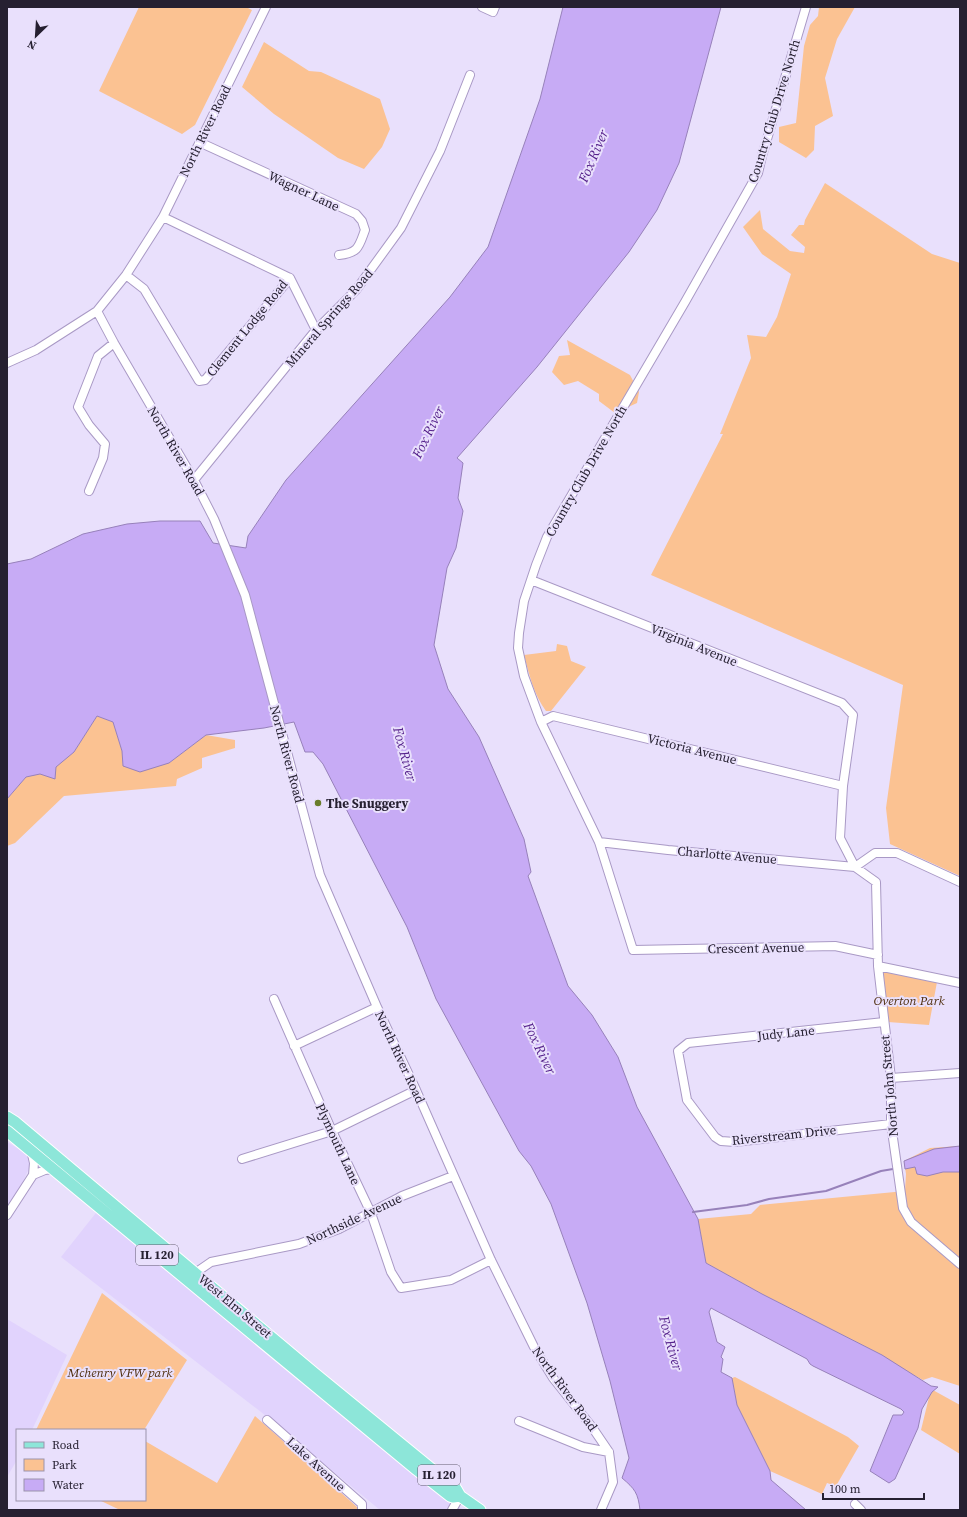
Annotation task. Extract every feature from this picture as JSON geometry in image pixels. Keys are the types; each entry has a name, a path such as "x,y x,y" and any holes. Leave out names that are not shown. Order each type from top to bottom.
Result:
{"main road":[{"name":"West Elm Street","path":"7,1117 15,1122 192,1277 417,1470 450,1496 460,1496 480,1510"},
{"name":"West Elm Street","path":"7,1131 112,1220 192,1277"}],"street":[{"name":"North River Road","path":"266,7 162,217 126,275 97,311 194,480 214,520 245,595 320,875 376,1007 416,1090 491,1260 534,1347 553,1378 592,1427 609,1452 613,1482 601,1510"},
{"path":"482,7 494,10"},
{"name":"Country Club Drive North","path":"633,950 599,842 541,722 524,676 518,648 521,616 531,580 547,538 558,517 685,302 758,173 806,7"},
{"name":"Mineral Springs Road","path":"194,480 316,330 356,290 401,228 440,151 470,75"},
{"name":"Wagner Lane","path":"200,142 356,214 362,221 365,230 360,243 355,251 339,255"},
{"name":"Clement Lodge Road","path":"126,275 144,289 199,381 205,380 290,278 162,217"},
{"path":"290,278 316,330"},
{"path":"7,363 36,350 97,311"},
{"path":"89,491 103,458 105,444 89,425 78,407 98,356 114,343"},
{"name":"Virginia Avenue","path":"531,580 842,703 853,715"},
{"name":"North John Street","path":"853,715 843,786 840,838 855,867 876,882 878,966 891,1078 891,1124 903,1208 911,1222 960,1264"},
{"name":"Victoria Avenue","path":"541,722 553,716 843,786"},
{"name":"Charlotte Avenue","path":"599,842 668,850 855,867"},
{"path":"855,867 875,853 897,853 960,882"},
{"name":"Crescent Avenue","path":"633,950 835,946 878,955"},
{"path":"878,966 960,984"},
{"name":"Plymouth Lane","path":"274,999 332,1131 371,1213 391,1272 402,1288 451,1280 491,1260"},
{"path":"294,1046 376,1007"},
{"name":"Judy Lane","path":"688,1043 884,1022"},
{"name":"Riverstream Drive","path":"688,1043 678,1051 687,1100 715,1136 721,1141 735,1142 891,1124"},
{"path":"891,1078 960,1073"},
{"path":"242,1159 332,1131 416,1090"},
{"path":"7,1215 32,1175 34,1163 31,1150"},
{"path":"32,1175 53,1169"},
{"name":"Northside Avenue","path":"192,1277 212,1262 299,1244 339,1228 402,1196 453,1176"},
{"name":"Lake Avenue","path":"267,1420 362,1504 362,1510"},
{"path":"519,1422 584,1447 609,1452"},
{"path":"452,1510 460,1496"}],"shaded area":[{"path":"7,1142 34,1158 7,1215"},
{"path":"99,1209 464,1510 380,1510 261,1412 61,1257"},
{"path":"7,1319 67,1355 32,1429 16,1429 16,1462 7,1477"}],"green space":[{"path":"139,7 246,7 252,10 195,125 182,134 99,91"},
{"path":"819,7 855,7 837,39 825,78 833,116 815,126 814,150 806,158 779,142 779,127 796,123 804,46 810,25 818,16"},
{"path":"264,42 309,71 321,72 380,99 390,129 382,147 364,169 338,158 274,114 242,87"},
{"path":"825,183 932,254 960,263 960,876 890,844 886,808 903,685 651,575 723,434 720,434 751,358 747,335 766,337 777,317 791,274 762,254 743,227 760,210 763,229 790,251 804,253 805,247 791,235 799,225 804,225 805,220"},
{"path":"567,340 630,375 639,392 637,403 615,413 599,401 599,394 578,381 564,385 552,372 559,356 570,355"},
{"path":"557,644 567,646 571,661 586,667 551,711 546,711 535,691 524,655 556,651"},
{"path":"97,716 113,722 122,751 123,766 169,763 206,735 235,740 235,748 202,758 202,768 177,779 176,786 64,796 15,843 7,846 7,799 26,777 55,767 74,752"},
{"name":"Overton Park","path":"881,970 937,982 929,1025 888,1022"},
{"path":"960,1146 960,1386 932,1377 923,1380 897,1366 882,1355 762,1294 706,1263 698,1219 751,1214 760,1205 905,1191 906,1174 904,1161 930,1148"},
{"name":"Mchenry VFW park","path":"102,1293 187,1360 145,1429 36,1429"},
{"path":"735,1377 848,1437 859,1446 836,1486 827,1483 822,1494 770,1471 737,1405 732,1378"},
{"path":"931,1389 960,1405 960,1454 921,1430"},
{"path":"255,1416 357,1507 357,1510 120,1510 101,1501 146,1501 146,1442 217,1483"}],"water":[{"name":"Fox River","path":"563,7 721,7 679,163 657,210 629,252 537,367 457,458 463,463 458,498 463,511 456,548 447,568 434,645 448,689 479,737 524,839 531,872 528,876 568,986 592,1015 618,1057 637,1107 698,1219 706,1263 762,1294 882,1355 931,1386 938,1387 932,1392 922,1409 918,1428 895,1479 889,1483 870,1471 893,1415 902,1415 904,1412 901,1409 813,1366 807,1359 711,1308 709,1312 717,1342 725,1347 721,1357 723,1359 721,1372 732,1378 737,1405 770,1471 771,1480 806,1510 640,1510 635,1492 622,1478 629,1458 610,1381 587,1303 551,1204 531,1166 519,1151 436,999 407,927 323,764 313,752 305,752 294,722 264,728 206,735 169,763 140,772 123,766 122,751 113,722 97,716 74,752 56,767 55,779 40,774 26,777 7,799 7,564 31,559 83,534 127,524 160,521 200,521 213,543 246,548 248,536 286,480 450,297 488,247 540,99"},
{"path":"960,1146 960,1172 943,1172 927,1176 917,1174 915,1167 905,1169 904,1161 934,1149"}],"waterway":[{"path":"693,1212 747,1205 769,1199 826,1191 881,1171 893,1169"}],"place":[{"name":"The Snuggery","path":"318,803"}]}
